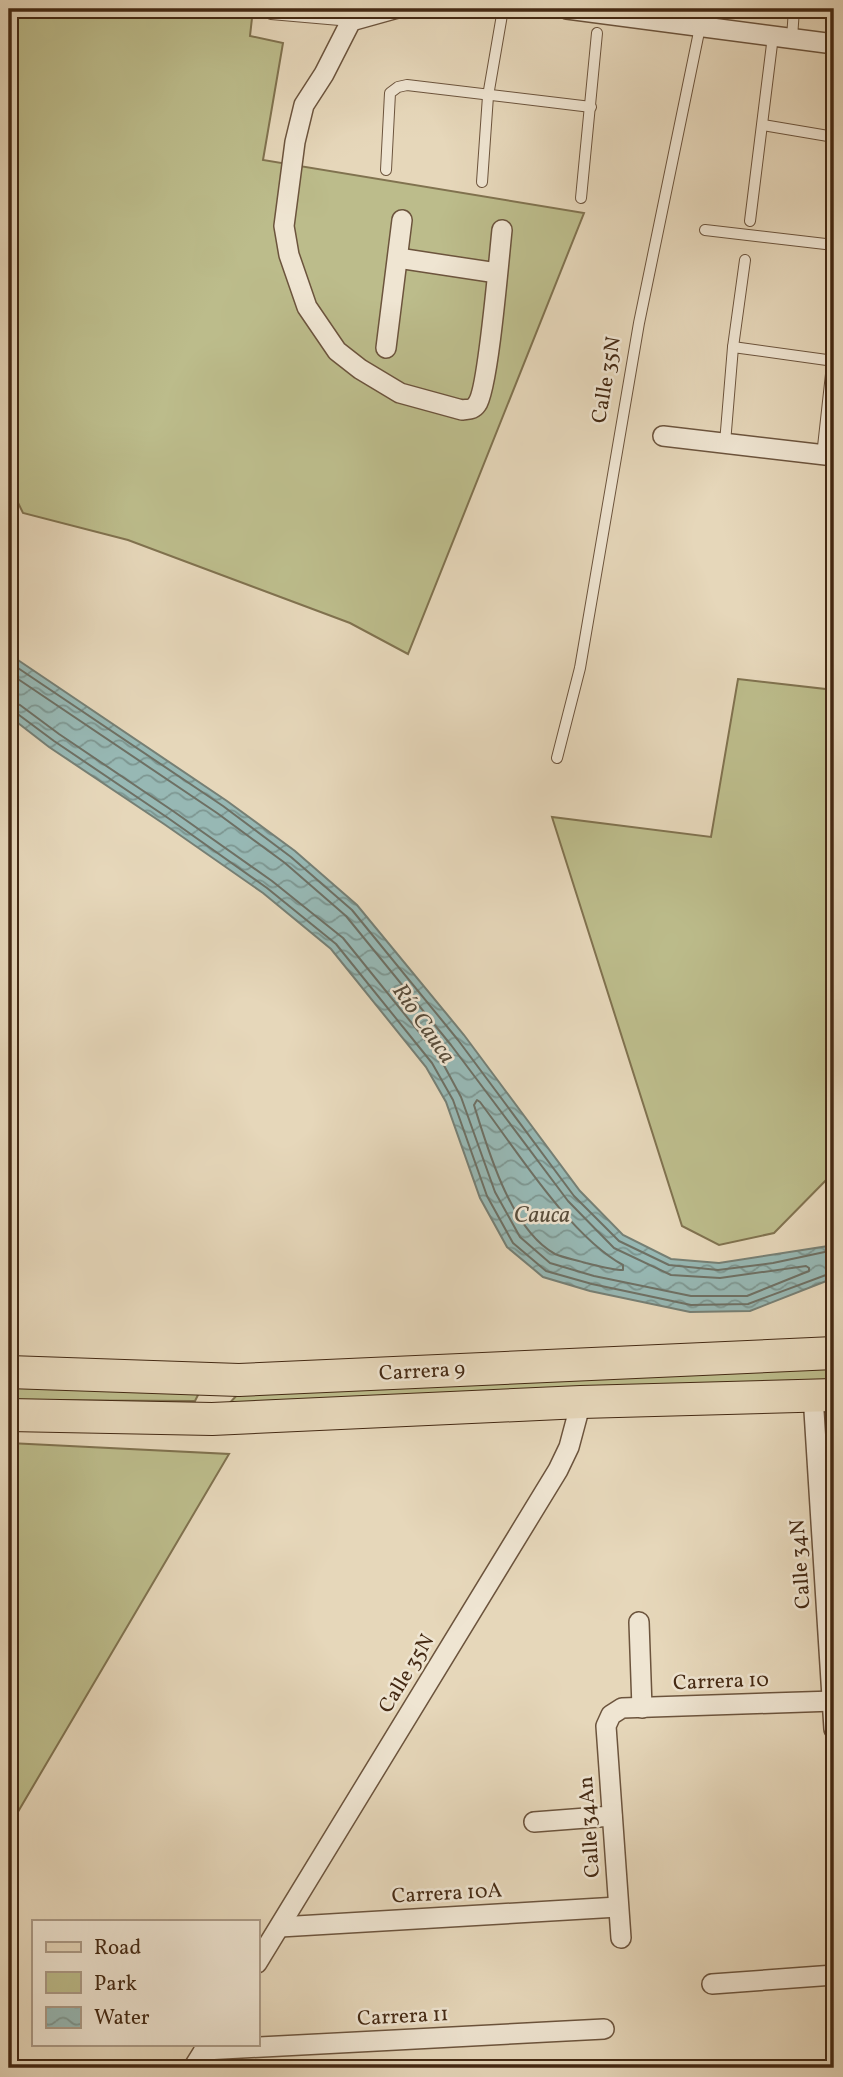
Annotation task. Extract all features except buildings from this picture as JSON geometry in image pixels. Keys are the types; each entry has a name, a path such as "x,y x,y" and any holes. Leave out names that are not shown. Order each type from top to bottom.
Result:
{"main road":[{"name":"Carrera 9","path":"9,1372 239,1380 834,1353"},
{"path":"212,1419 209,1408 214,1399 239,1380"},
{"name":"Carrera 9","path":"9,1415 212,1419 580,1402 824,1395"}],"street":[{"path":"394,9 352,15 324,74 304,105 295,142 284,226 289,255 307,307 337,351 383,385 412,397 462,410 473,409 479,402 484,378 502,230"},
{"path":"568,9 702,18 783,37 834,44"},
{"path":"386,348 402,220"},
{"path":"398,258 497,273"},
{"path":"663,436 828,456"},
{"name":"Calle 34N","path":"824,1395 834,1729"},
{"name":"Calle 35N","path":"259,1961 558,1470 569,1447 580,1402"},
{"path":"639,1622 642,1707"},
{"name":"Carrera 10","path":"611,1715 622,1708 834,1701"},
{"name":"Calle 34An","path":"611,1715 607,1726 621,1938"},
{"path":"534,1822 612,1816"},
{"name":"Carrera 10A","path":"280,1927 618,1907"},
{"path":"712,1983 834,1975"},
{"name":"Carrera 11","path":"259,2045 604,2029"},
{"name":"Carrera 11","path":"206,2047 228,2046"},
{"path":"193,2068 206,2047"}],"lane":[{"path":"482,181 488,96 503,9"},
{"path":"750,221 763,125 783,37 794,9"},
{"path":"271,14 352,15"},
{"name":"Calle 35N","path":"557,758 580,668 639,323 702,18"},
{"path":"581,198 592,107 597,33"},
{"path":"386,170 390,93 398,87 407,85 592,107"},
{"path":"763,125 834,137"},
{"path":"705,230 834,245"},
{"path":"725,443 733,347 745,260"},
{"path":"733,347 833,360"},
{"path":"828,456 834,347"}],"green space":[{"path":"9,9 253,9 250,36 283,43 263,160 584,213 408,654 350,623 128,540 23,513 9,484"},
{"path":"738,679 834,690 834,1172 774,1233 719,1245 682,1226 552,817 711,837"},
{"path":"834,1363 834,1381 226,1407 238,1394"},
{"path":"9,1382 201,1389 195,1401 9,1400"},
{"path":"9,1443 229,1454 9,1827"}],"water":[{"name":"Cauca","path":"9,654 227,801 295,851 357,905 464,1035 580,1191 623,1235 671,1259 719,1263 828,1246 834,1241 834,1278 750,1311 690,1312 590,1291 543,1277 507,1247 480,1198 446,1102 426,1067 331,949 263,893 49,747 9,716"}],"water label":[{"name":"Río Cauca","path":"423,1024"}]}
